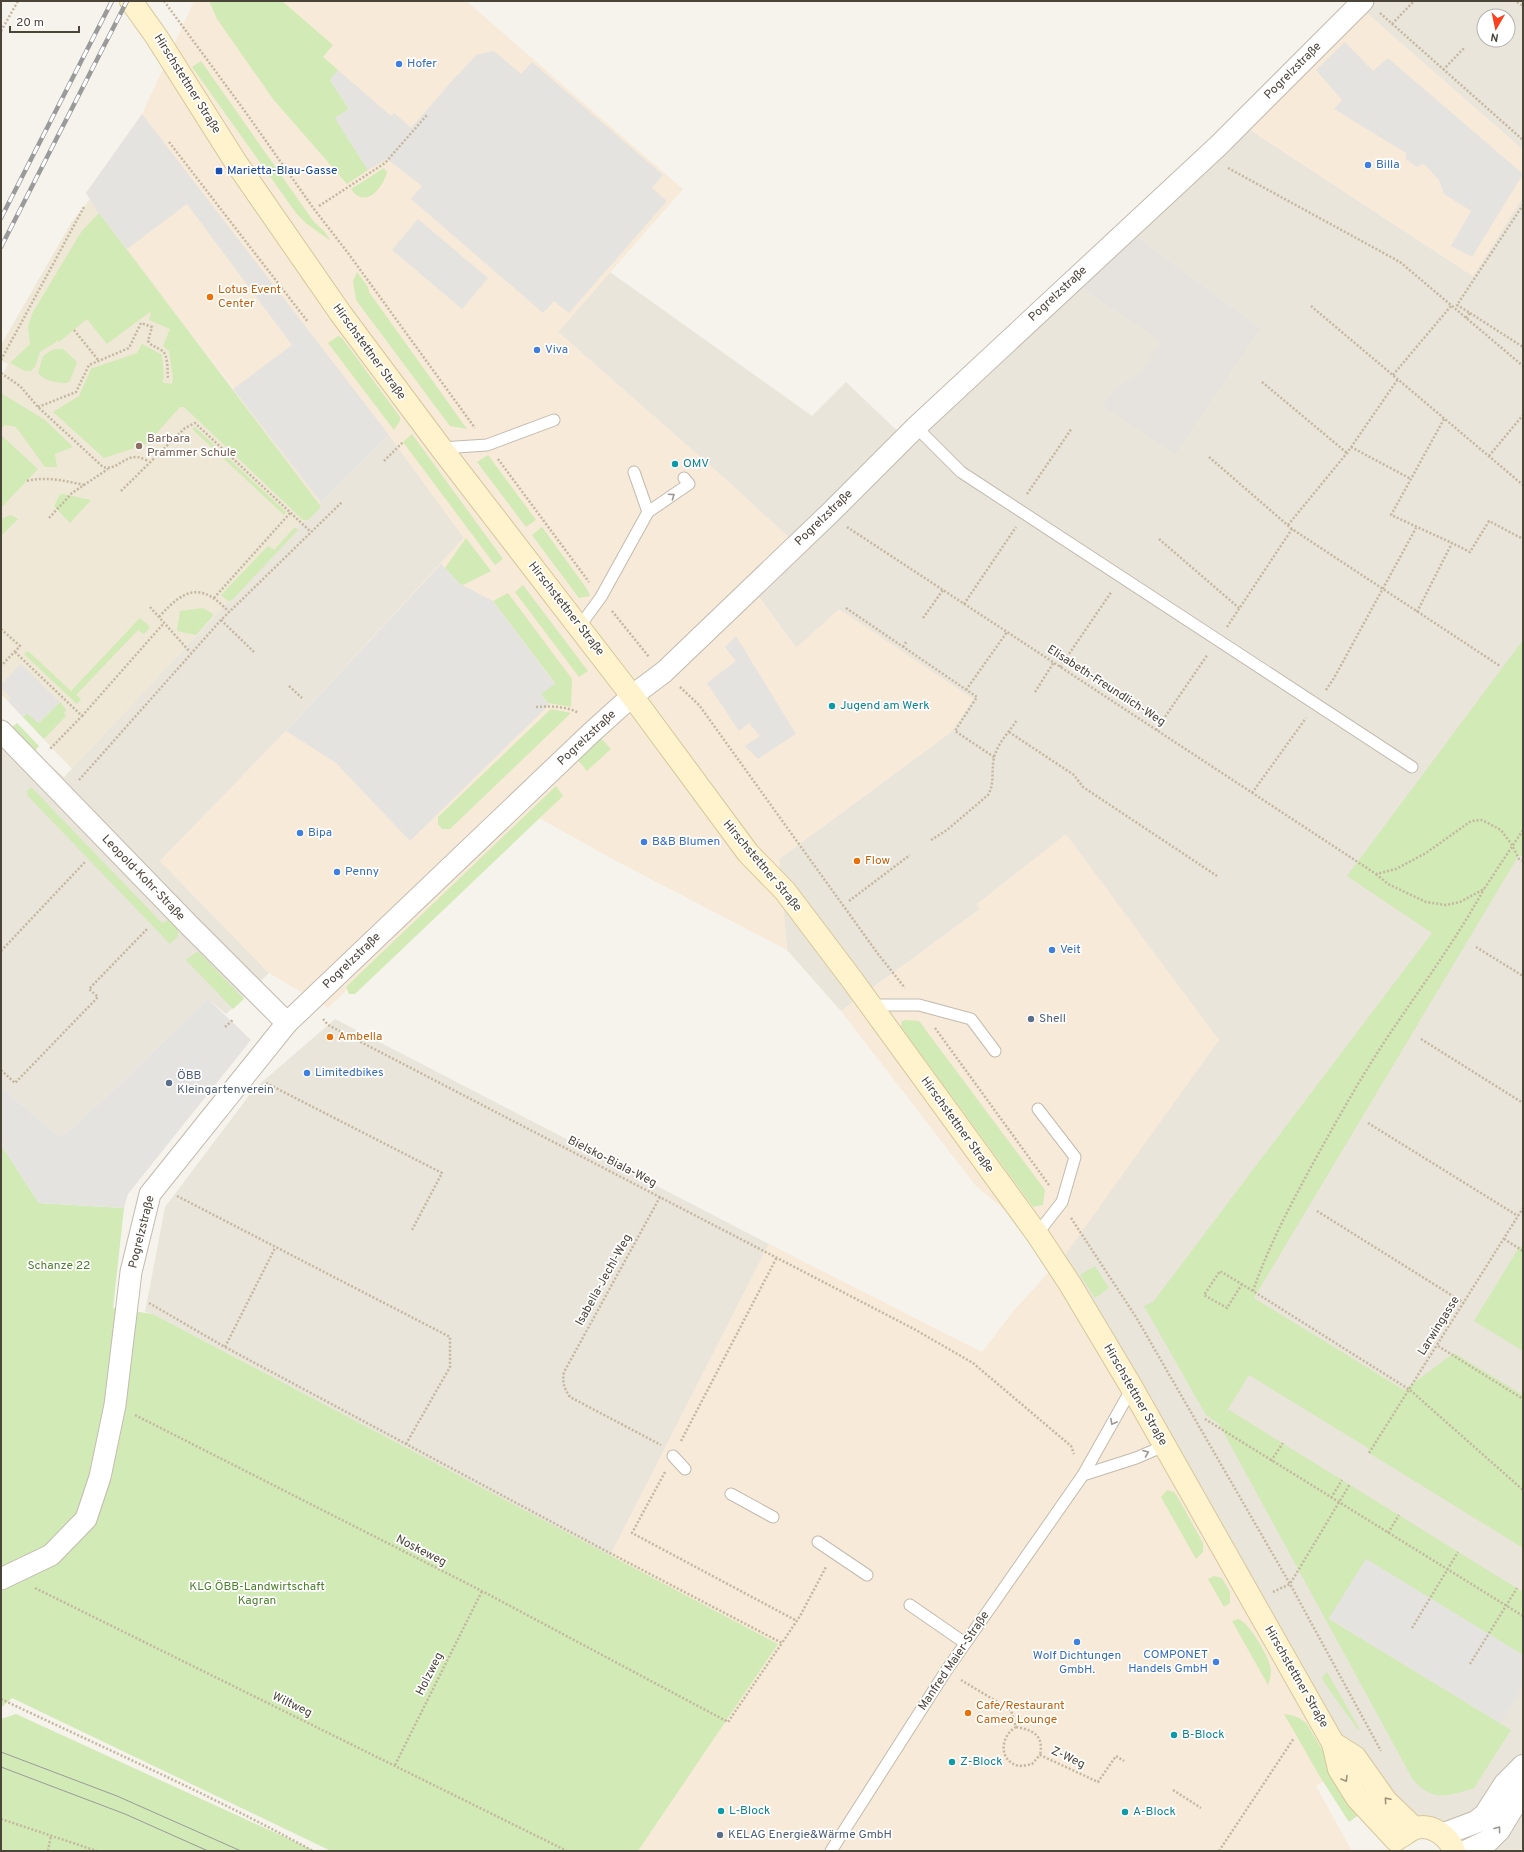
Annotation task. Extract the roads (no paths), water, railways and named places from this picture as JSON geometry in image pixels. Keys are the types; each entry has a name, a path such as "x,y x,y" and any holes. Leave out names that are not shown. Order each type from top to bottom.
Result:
{"main road":[{"name":"Hirschstettner Straße","path":"131,1 156,36 235,161 313,274 440,448 632,696 748,853 785,891 870,1005 1036,1234 1070,1284 1132,1388 1333,1743 1339,1769 1357,1798 1393,1845 1414,1828 1386,1800 1355,1756 1333,1743"},
{"path":"1414,1828 1430,1828 1449,1843"}],"street":[{"name":"Pogrelzstraße","path":"5,1577 51,1555 86,1519 100,1478 115,1405 131,1272 150,1194 287,1023 473,844 632,696 664,672 829,514 916,427 1369,5"},
{"name":"Leopold-Kohr-Straße","path":"1,731 177,913 287,1023"},
{"path":"1449,1843 1486,1815 1505,1784 1523,1767"},
{"path":"1467,1851 1488,1842 1499,1830 1522,1792 1523,1767"}],"lane":[{"path":"440,448 487,445 554,420"},
{"path":"916,427 961,472 1412,767"},
{"path":"634,472 648,512"},
{"path":"579,627 601,597 648,512 689,484 684,478"},
{"path":"870,1005 919,1005 971,1019 995,1051"},
{"path":"1036,1234 1062,1202 1075,1157 1038,1109"},
{"name":"Manfred Maier-Straße","path":"831,1851 946,1671 1083,1475 1132,1388"},
{"path":"1083,1475 1164,1446"},
{"path":"672,1456 681,1467 685,1469"},
{"path":"731,1494 773,1517"},
{"path":"818,1542 867,1575"},
{"path":"910,1605 965,1643"}],"tram line":[{"path":"1,1752 117,1796 241,1851"},
{"path":"1,1767 125,1814 208,1851"}],"railway":[{"path":"1,218 112,1"},
{"path":"1,247 127,1"}],"place":[{"name":"Hofer","path":"399,64"},
{"name":"Billa","path":"1368,165"},
{"name":"Marietta-Blau-Gasse","path":"219,171"},
{"name":"Lotus Event Center","path":"210,297"},
{"name":"Viva","path":"537,350"},
{"name":"Barbara Prammer Schule","path":"139,446"},
{"name":"OMV","path":"675,464"},
{"name":"Jugend am Werk","path":"832,706"},
{"name":"Bipa","path":"300,833"},
{"name":"B&B Blumen","path":"644,842"},
{"name":"Flow","path":"857,861"},
{"name":"Penny","path":"337,872"},
{"name":"Veit","path":"1052,950"},
{"name":"Shell","path":"1031,1019"},
{"name":"Ambella","path":"330,1037"},
{"name":"Limitedbikes","path":"307,1073"},
{"name":"ÖBB Kleingartenverein","path":"169,1083"},
{"name":"Wolf Dichtungen GmbH.","path":"1077,1642"},
{"name":"COMPONET Handels GmbH","path":"1216,1662"},
{"name":"Cafe/Restaurant Cameo Lounge","path":"968,1713"},
{"name":"B-Block","path":"1174,1735"},
{"name":"Z-Block","path":"952,1762"},
{"name":"L-Block","path":"721,1811"},
{"name":"A-Block","path":"1125,1812"},
{"name":"KELAG Energie&Wärme GmbH","path":"720,1835"}],"park label":[{"name":"Schanze 22","path":"59,1266"},
{"name":"KLG ÖBB-Landwirtschaft Kagran","path":"257,1594"}]}
